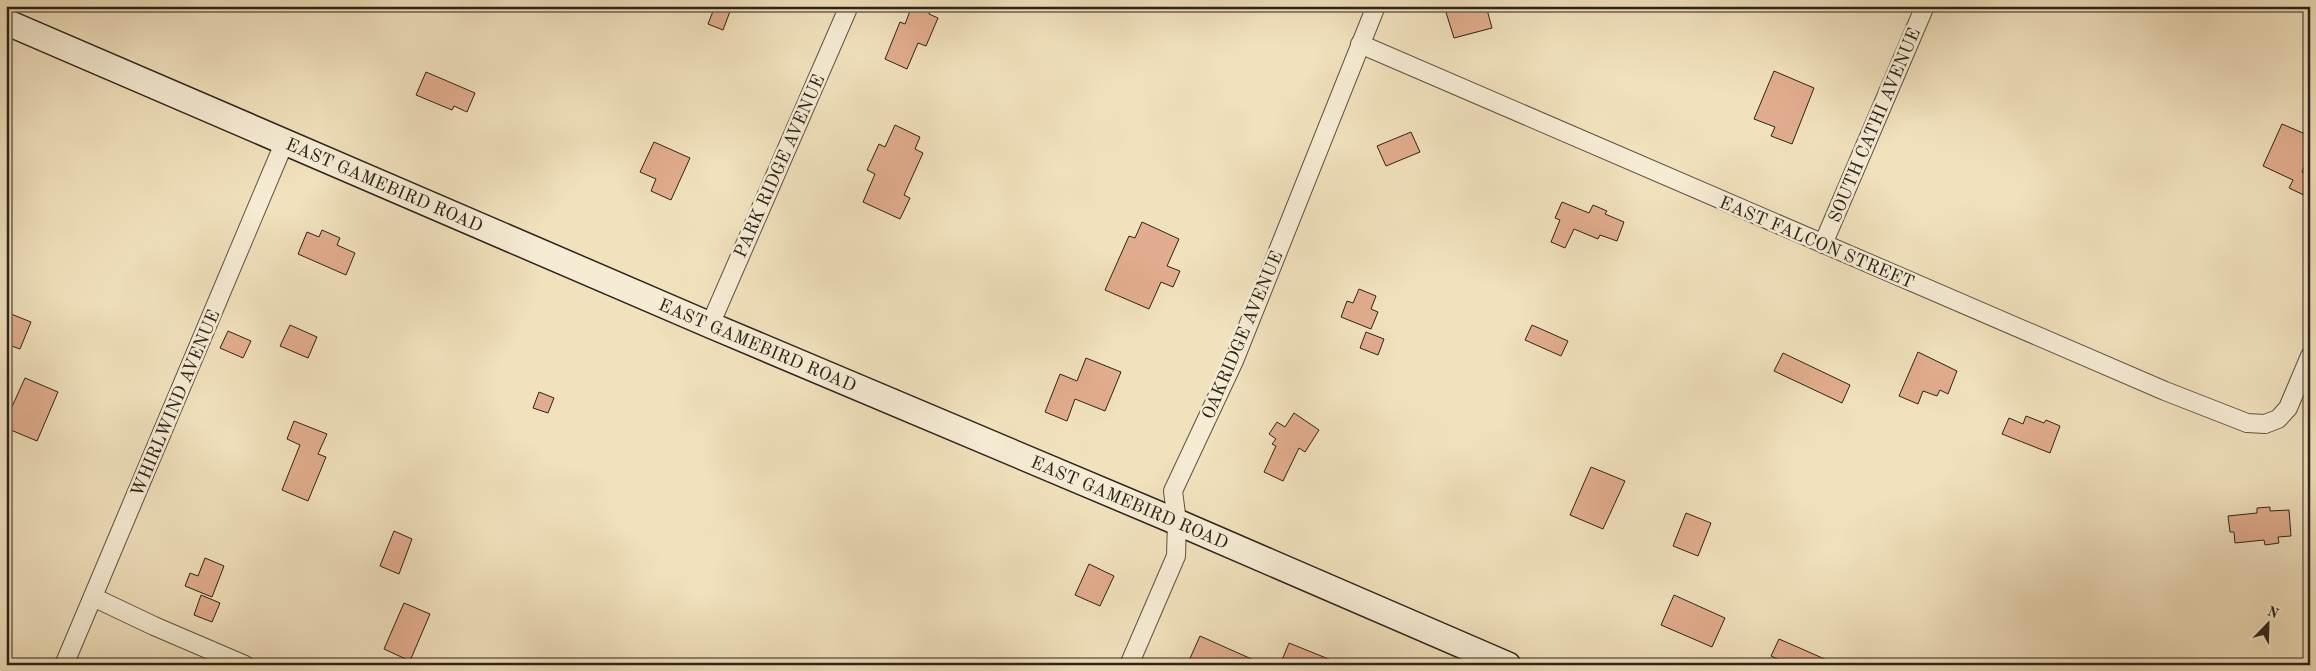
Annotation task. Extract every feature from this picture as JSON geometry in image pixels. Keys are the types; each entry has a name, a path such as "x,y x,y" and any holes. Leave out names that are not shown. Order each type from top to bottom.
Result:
{"main road":[{"name":"EAST GAMEBIRD ROAD","path":"6,22 710,326 1177,522 1508,665"}],"street":[{"name":"PARK RIDGE AVENUE","path":"710,326 849,6"},
{"name":"OAKRIDGE AVENUE","path":"1129,665 1176,556 1177,522 1172,491 1234,361 1376,6"},
{"name":"SOUTH CATHI AVENUE","path":"1823,244 1925,6"},
{"name":"EAST FALCON STREET","path":"1360,44 2164,391 2247,423 2265,424 2278,419 2288,408 2310,356"},
{"name":"WHIRLWIND AVENUE","path":"64,665 285,141"},
{"path":"93,597 154,626 245,665"}],"building":[{"path":"715,6 732,6 723,30 708,24"},
{"path":"912,6 932,6 929,14 938,18 926,46 918,43 907,69 885,59 900,22 905,24"},
{"path":"1444,6 1486,6 1492,28 1454,38"},
{"path":"1774,71 1814,88 1792,144 1771,136 1775,127 1754,119"},
{"path":"426,72 475,93 467,112 454,106 452,110 416,95"},
{"path":"2282,124 2310,136 2310,154 2302,172 2310,175 2310,198 2289,188 2293,180 2263,166"},
{"path":"895,125 920,137 915,149 923,153 904,195 910,198 900,219 863,202 875,174 867,170 879,144 885,147"},
{"path":"1411,132 1420,152 1386,166 1377,146"},
{"path":"654,142 690,158 671,200 651,191 656,179 640,172"},
{"path":"1562,202 1589,213 1593,205 1607,211 1605,214 1624,222 1617,241 1600,235 1598,239 1574,229 1565,248 1551,242 1560,220 1555,218"},
{"path":"1142,222 1179,239 1167,266 1180,271 1173,287 1161,282 1149,309 1105,290 1129,236 1135,238"},
{"path":"322,230 340,238 337,245 355,253 346,275 298,254 307,232 319,237"},
{"path":"1359,289 1376,296 1371,309 1378,312 1371,329 1341,317 1347,301 1353,303"},
{"path":"6,312 31,322 20,349 6,344"},
{"path":"290,325 317,337 308,358 280,346"},
{"path":"1532,325 1568,341 1561,356 1525,340"},
{"path":"228,331 251,341 243,358 220,348"},
{"path":"1366,332 1384,339 1378,355 1360,348"},
{"path":"1918,352 1957,371 1948,394 1940,390 1937,396 1923,391 1918,404 1899,396"},
{"path":"1783,353 1850,385 1842,403 1774,371"},
{"path":"1086,358 1121,372 1105,411 1075,399 1067,421 1045,412 1060,374 1077,381"},
{"path":"25,378 58,392 37,441 6,428 6,420"},
{"path":"539,392 554,398 548,413 533,408"},
{"path":"1294,413 1319,430 1305,452 1299,448 1283,481 1264,472 1276,446 1272,444 1276,439 1269,434 1277,422 1285,427"},
{"path":"2026,416 2044,423 2046,420 2060,426 2050,453 2002,434 2009,418 2023,424"},
{"path":"294,421 327,434 318,454 326,457 308,501 282,490 300,445 287,439"},
{"path":"1591,467 1625,481 1603,529 1570,515"},
{"path":"2270,507 2270,511 2289,510 2291,536 2278,537 2279,543 2265,545 2264,540 2235,543 2234,532 2230,532 2228,516 2257,513 2257,508"},
{"path":"1686,513 1711,523 1698,556 1673,546"},
{"path":"394,531 412,539 399,574 380,566"},
{"path":"205,558 224,566 212,597 185,586 190,573 198,576"},
{"path":"1089,564 1114,576 1100,606 1075,595"},
{"path":"201,595 220,603 212,622 194,615"},
{"path":"1674,595 1725,618 1712,647 1661,625"},
{"path":"404,603 430,614 410,661 384,649"},
{"path":"1200,636 1265,665 1187,665"},
{"path":"1779,639 1838,665 1790,665 1771,656"},
{"path":"1289,643 1341,664 1341,665 1280,665"}]}
